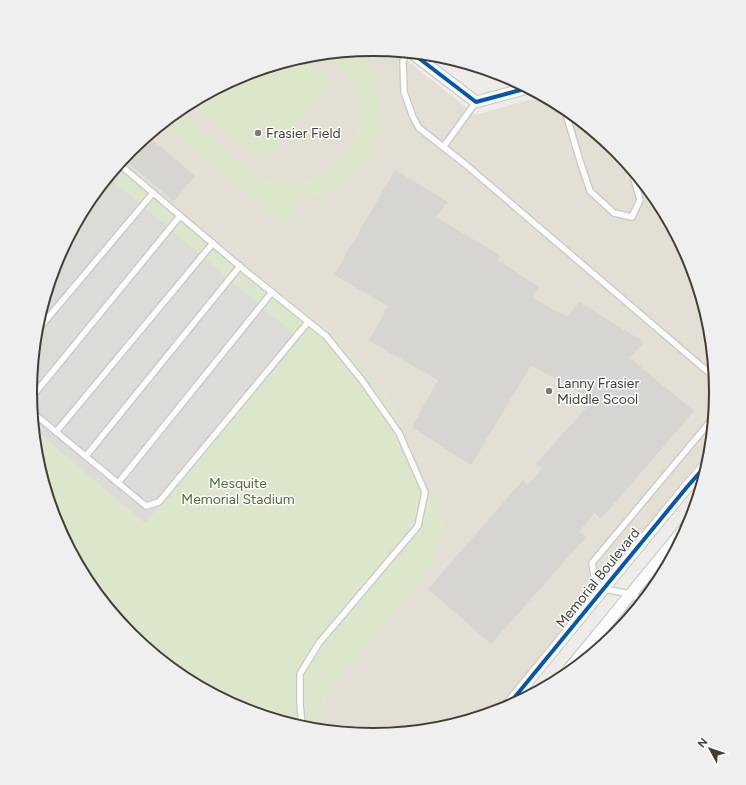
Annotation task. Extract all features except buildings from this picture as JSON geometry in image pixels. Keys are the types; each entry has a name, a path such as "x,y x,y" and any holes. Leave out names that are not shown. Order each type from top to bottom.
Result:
{"street":[{"path":"421,60 476,102 520,90"},
{"name":"Memorial Boulevard","path":"515,697 700,472"},
{"path":"577,660 673,542"}],"lane":[{"path":"404,58 404,92 413,116 420,128 444,146 708,372"},
{"path":"444,146 476,102"},
{"path":"567,118 590,191 614,213 632,217 640,200 634,181"},
{"path":"123,168 326,336 361,378 399,433 425,492 418,526 319,643 300,674 302,721"},
{"path":"44,322 153,193"},
{"path":"37,391 180,216"},
{"path":"56,432 213,243"},
{"path":"86,456 240,266"},
{"path":"118,483 272,292"},
{"path":"38,417 146,506 159,502 308,322"},
{"path":"639,599 631,594 604,589 595,581 592,563 707,425"}],"shaded area":[{"name":"Lanny Frasier Middle Scool","path":"373,56 403,58 476,115 534,98 560,113 578,126 611,155 640,188 664,225 691,284 703,327 709,392 706,436 699,473 503,703 460,717 417,726 395,728 351,728 329,726 318,724 407,446 400,421 381,389 122,169 151,140 186,113 224,91 244,82 286,68 329,59"},
{"path":"112,181 300,339 145,523 40,434 37,392 38,371 43,327 48,306 63,264 82,224"}],"green space":[{"path":"359,57 367,65 376,85 380,109 379,134 367,158 350,178 329,193 308,199 287,201 296,209 284,225 166,127 183,115 251,171 276,182 304,182 329,171 346,153 357,130 358,104 351,81 332,59"},
{"name":"Frasier Field","path":"311,62 333,80 263,163 196,107 224,91 244,82 265,74"},
{"name":"Mesquite Memorial Stadium","path":"122,169 329,330 381,389 400,421 407,446 445,525 430,568 398,609 328,690 318,724 286,717 244,703 224,694 186,672 151,645 135,630 106,597 82,560 55,501 43,458 38,414 38,371 43,327 55,284 72,244 82,224 106,188"}],"cycle path":[{"path":"421,60 476,102 520,90"},
{"path":"515,697 699,473"}],"place":[{"name":"Frasier Field","path":"258,133"},
{"name":"Lanny Frasier Middle Scool","path":"549,391"}]}
